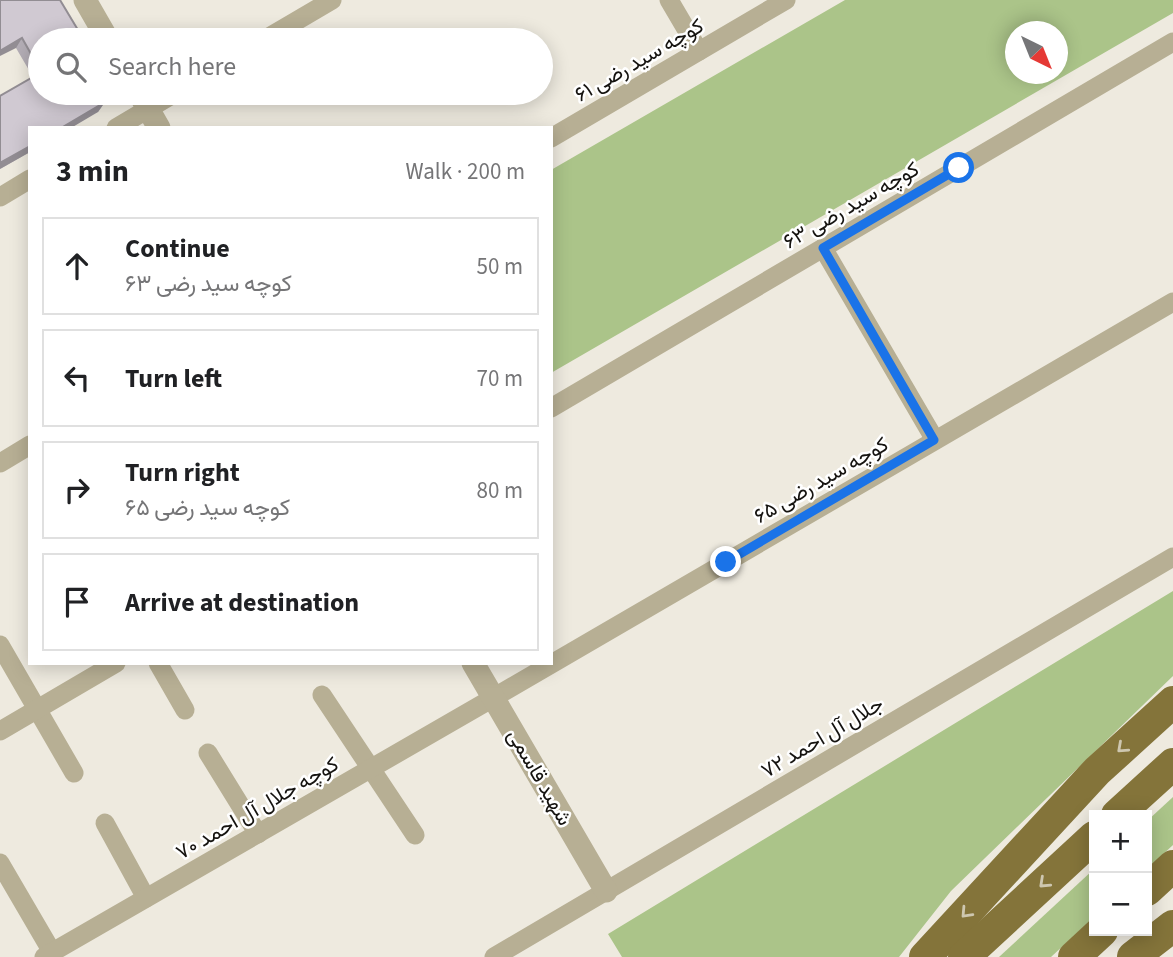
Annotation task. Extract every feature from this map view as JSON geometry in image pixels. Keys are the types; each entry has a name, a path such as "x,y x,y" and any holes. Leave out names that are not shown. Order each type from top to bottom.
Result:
{"highway":[{"path":"925,957 1097,771 1173,702"},
{"path":"1122,810 1173,764"},
{"path":"964,957 1089,841"},
{"path":"1152,885 1173,866"},
{"path":"1133,957 1173,926"},
{"path":"1074,957 1097,936"}],"street":[{"path":"85,0 101,28"},
{"path":"284,28 332,0"},
{"path":"669,0 699,51"},
{"name":"کوچه سید رضی ۶۱","path":"553,137 786,0"},
{"name":"کوچه سید رضی ۶۳","path":"553,407 1173,42"},
{"path":"120,126 149,110"},
{"path":"0,197 28,180"},
{"path":"823,248 934,440"},
{"name":"کوچه سید رضی ۶۵","path":"553,663 1173,302"},
{"path":"0,463 28,448"},
{"name":"جلال آل احمد ۷۲","path":"494,957 1173,556"},
{"path":"0,645 75,774"},
{"path":"0,731 113,665"},
{"path":"159,665 185,710"},
{"name":"شهید قاسمی","path":"474,665 606,891"},
{"name":"کوچه سید رضی ۶۵","path":"493,698 549,665"},
{"path":"322,695 415,835"},
{"name":"کوچه جلال آل احمد ۷۰","path":"48,954 493,698"},
{"path":"208,753 258,834"},
{"path":"105,823 146,898"},
{"path":"0,863 48,954"}],"green space":[{"path":"845,0 1173,0 1173,13 1068,74 1068,21 1005,21 1005,84 1050,84 553,372 553,169"},
{"path":"1173,591 1173,676 951,891 899,957 622,957 608,934"},
{"path":"1173,797 1173,845 1152,864 1152,816"},
{"path":"1089,874 1089,922 1051,957 999,957"}],"building":[{"path":"0,0 60,0 77,28 28,28 28,49 22,38 0,51"},
{"path":"28,80 28,105 100,105 64,126 28,126 28,147 0,163 0,96"}],"route":[{"path":"726,562 934,440 823,248 959,168"}]}
